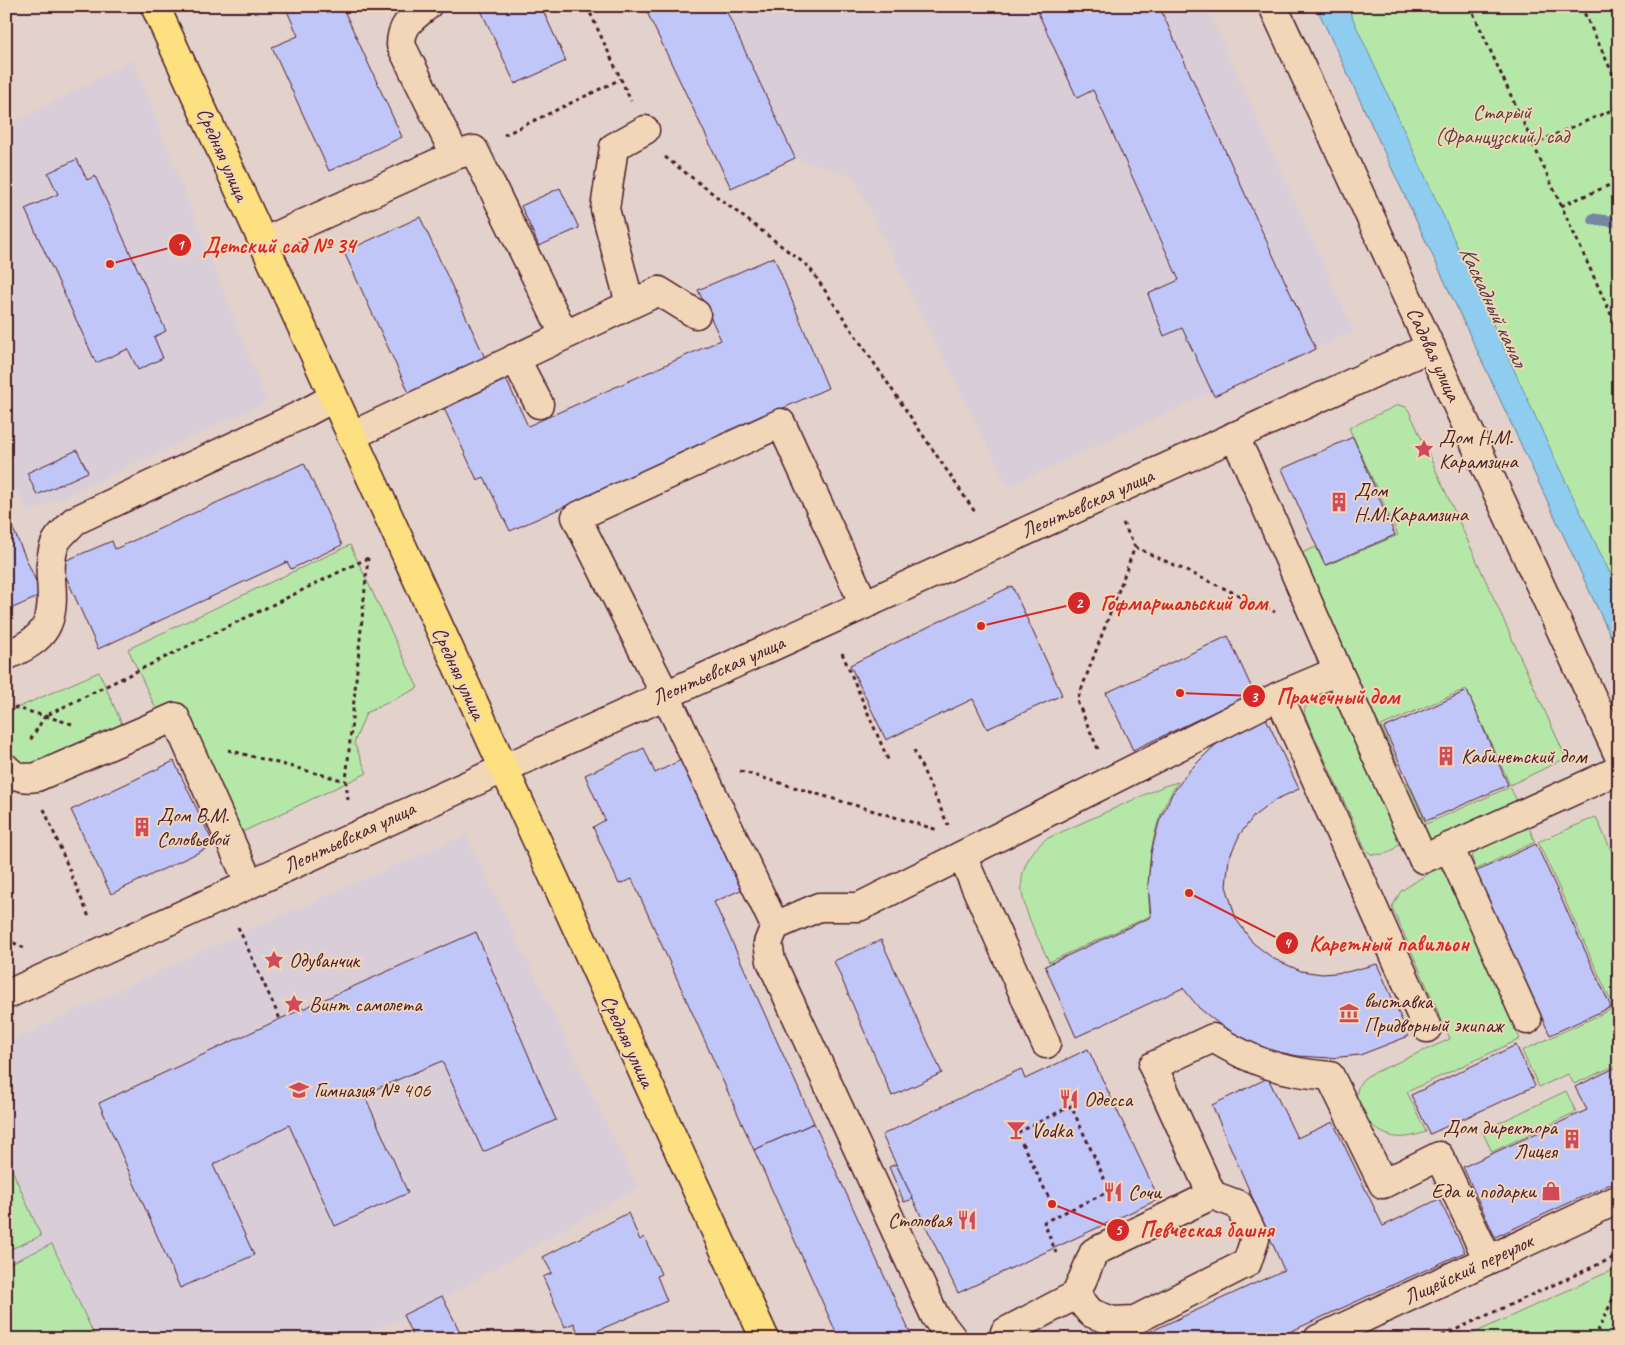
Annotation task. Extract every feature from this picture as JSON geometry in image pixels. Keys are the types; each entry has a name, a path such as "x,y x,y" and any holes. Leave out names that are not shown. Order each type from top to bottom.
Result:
{"main road":[{"name":"Средняя улица","path":"155,6 765,1339"}],"street":[{"path":"426,6 405,25 401,35 401,45 465,152 564,334"},
{"name":"Садовая улица","path":"1273,6 1619,756"},
{"path":"630,304 604,209 614,147 645,130"},
{"path":"262,242 465,152"},
{"path":"351,436 564,334 659,291 696,314"},
{"name":"Леонтьевская улица","path":"6,995 1431,347"},
{"path":"515,358 539,404"},
{"path":"6,656 28,646 49,625 53,594 50,566 56,542 74,521 303,414 333,398"},
{"path":"775,926 665,694 576,517 782,422 864,604"},
{"path":"1234,436 1423,859 1619,770"},
{"path":"952,1339 935,1316 771,961 768,942 775,926 819,907 859,907 957,845 1112,780 1279,696 1338,671"},
{"path":"1279,696 1426,1028"},
{"path":"16,773 125,739 175,717 249,883"},
{"path":"957,845 1046,1044"},
{"path":"1449,847 1528,1020"},
{"path":"1212,1196 1153,1066 1213,1038 1243,1056 1271,1067 1296,1073 1330,1076 1383,1184 1439,1156 1488,1260"},
{"path":"1001,1336 1076,1295 1094,1252 1212,1196 1239,1204 1255,1239 1247,1263 1135,1320 1112,1321 1091,1313 1076,1295"},
{"name":"Лицейский переулок","path":"1318,1339 1619,1199"}],"path":[{"path":"587,6 645,130 664,156 809,267 975,512"},
{"path":"1470,6 1619,332"},
{"path":"1582,6 1619,87"},
{"path":"465,152 621,79"},
{"path":"1533,144 1619,107"},
{"path":"1561,206 1619,181"},
{"path":"1123,522 1135,547 1322,634"},
{"path":"1112,780 1077,701 1135,547"},
{"path":"89,917 16,773 45,716 368,558 346,781 348,800"},
{"path":"841,650 889,762"},
{"path":"6,705 125,739"},
{"path":"184,739 346,781"},
{"path":"914,750 957,845"},
{"path":"737,770 957,845"},
{"path":"238,926 280,1019"},
{"path":"6,939 24,948"},
{"path":"1052,1204 1017,1133 1071,1106 1110,1191 1044,1222 1076,1295"},
{"path":"1435,1339 1619,1255"},
{"path":"1594,1339 1619,1286"}],"shaded area":[{"path":"644,6 1206,6 1354,331 1214,396 1212,392 1008,487 853,177 795,158 731,188"},
{"path":"133,60 267,402 28,513 18,492 6,497 6,127"},
{"name":"Гимназия № 406","path":"466,835 638,1187 420,1312 350,1339 6,1339 6,1043 241,933"}],"green space":[{"name":"Старый (Французский) сад","path":"1316,6 1619,6 1619,654"},
{"path":"1398,405 1406,407 1409,411 1566,758 1510,785 1466,689 1381,726 1399,767 1392,770 1299,554 1316,547 1325,566 1398,535 1349,428"},
{"path":"350,545 418,688 366,713 354,743 367,773 219,843 128,649"},
{"path":"99,672 125,731 40,765 28,764 20,761 13,755 7,740 6,710 10,711"},
{"path":"1324,695 1336,698 1401,836 1394,849 1386,853 1371,854 1366,850 1304,713 1304,709 1308,704"},
{"path":"1178,782 1161,813 1152,846 1149,881 1150,916 1049,962 1034,930 1023,898 1024,868 1032,853 1046,839 1164,786"},
{"path":"1407,782 1426,824 1510,787 1519,805 1432,841 1426,839 1399,785"},
{"path":"1596,817 1619,868 1619,1064 1574,1084 1568,1074 1539,1087 1522,1051 1614,1008 1538,842"},
{"path":"1527,823 1535,842 1475,870 1472,857 1475,850"},
{"path":"1435,869 1440,869 1449,878 1520,1039 1407,1092 1426,1132 1398,1137 1380,1131 1365,1118 1357,1100 1357,1092 1360,1083 1367,1076 1450,1039 1392,907 1401,891"},
{"path":"1566,1091 1576,1112 1492,1152 1482,1131"},
{"path":"6,1156 41,1236 6,1251"},
{"path":"52,1244 96,1339 6,1339 6,1265"},
{"path":"1619,1267 1619,1339 1461,1339"}],"water":[{"path":"1316,6 1347,6 1554,457 1619,592 1619,654"}],"building":[{"path":"285,6 342,6 402,137 329,171 272,47 298,36"},
{"path":"479,6 541,6 566,61 515,84"},
{"path":"644,6 724,6 795,158 731,188"},
{"path":"1035,6 1159,6 1316,349 1214,396 1182,328 1164,336 1148,294 1179,280 1093,90 1077,98"},
{"path":"77,159 87,180 95,176 166,331 154,337 163,358 138,370 128,349 96,363 25,209 58,194 48,173"},
{"path":"560,188 579,228 539,246 521,206"},
{"path":"420,217 486,360 410,395 344,252"},
{"path":"774,257 828,388 510,531 484,477 477,480 443,406 505,377 528,426 721,340 698,290"},
{"name":"Дом Н.М.Карамзина","path":"1353,437 1395,535 1325,565 1282,469"},
{"path":"77,450 88,472 37,495 27,473"},
{"path":"304,463 342,545 291,569 287,562 98,649 60,563 112,541 115,549"},
{"path":"6,513 42,595 6,611"},
{"path":"1012,586 1062,695 987,729 973,699 886,740 850,665"},
{"path":"1228,636 1254,693 1133,750 1106,693"},
{"name":"Кабинетский дом","path":"1467,691 1508,785 1426,821 1384,728"},
{"path":"1265,716 1299,789 1275,800 1254,816 1240,834 1229,858 1226,886 1236,919 1253,943 1274,959 1301,971 1322,974 1347,972 1377,964 1409,1036 1360,1055 1330,1058 1298,1056 1269,1050 1229,1032 1199,1008 1183,988 1076,1037 1045,966 1151,917 1148,884 1151,853 1159,822 1172,794 1189,771 1222,739"},
{"path":"644,748 655,773 685,758 745,888 714,902 814,1123 754,1150 632,879 619,884 593,827 605,820 585,775"},
{"name":"Дом В.М. Соловьевой","path":"174,761 214,845 111,894 71,810"},
{"path":"1536,844 1611,1007 1550,1035 1475,872"},
{"path":"476,932 556,1120 483,1152 442,1061 364,1094 408,1193 335,1226 289,1125 213,1165 254,1255 180,1288 99,1103 280,1019"},
{"path":"881,940 942,1073 892,1096 834,961"},
{"path":"1516,1045 1535,1086 1430,1134 1411,1095"},
{"path":"1088,1049 1159,1199 958,1293 882,1135 1021,1069 1025,1079"},
{"name":"Дом директора Лицея","path":"1619,1066 1619,1180 1495,1237 1463,1167 1587,1110 1575,1087"},
{"path":"1268,1078 1297,1138 1333,1122 1383,1226 1439,1199 1465,1252 1274,1339 1134,1339 1284,1270 1212,1105"},
{"path":"814,1123 913,1339 839,1339 754,1150"},
{"path":"896,1164 913,1199 904,1202 889,1167"},
{"path":"628,1213 640,1240 644,1237 661,1274 657,1276 667,1301 580,1338 574,1323 565,1327 543,1277 552,1273 543,1257"},
{"path":"442,1296 461,1334 451,1339 414,1339 403,1315"}],"waterway":[{"path":"1593,219 1619,222"}],"place":[{"name":"Детский сад № 34","path":"110,264"},
{"name":"Дом Н.М. Карамзина","path":"1424,449"},
{"name":"Дом Н.М.Карамзина","path":"1339,502"},
{"name":"Гофмаршальский дом","path":"981,626"},
{"name":"Прачечный дом","path":"1180,693"},
{"name":"Кабинетский дом","path":"1446,756"},
{"name":"Дом В.М. Соловьевой","path":"142,827"},
{"name":"Каретный павильон","path":"1189,893"},
{"name":"Одуванчик","path":"274,960"},
{"name":"Винт самолета","path":"294,1004"},
{"name":"выставка Придворный экипаж","path":"1349,1013"},
{"name":"Гимназия № 406","path":"299,1090"},
{"name":"Одесса","path":"1069,1099"},
{"name":"Vodka","path":"1016,1130"},
{"name":"Дом директора Лицея","path":"1572,1139"},
{"name":"Еда и подарки","path":"1551,1191"},
{"name":"Сочи","path":"1113,1192"},
{"name":"Певческая башня","path":"1052,1204"},
{"name":"Столовая","path":"967,1220"}],"water label":[{"name":"Каскадный канал","path":"1493,306"}]}
